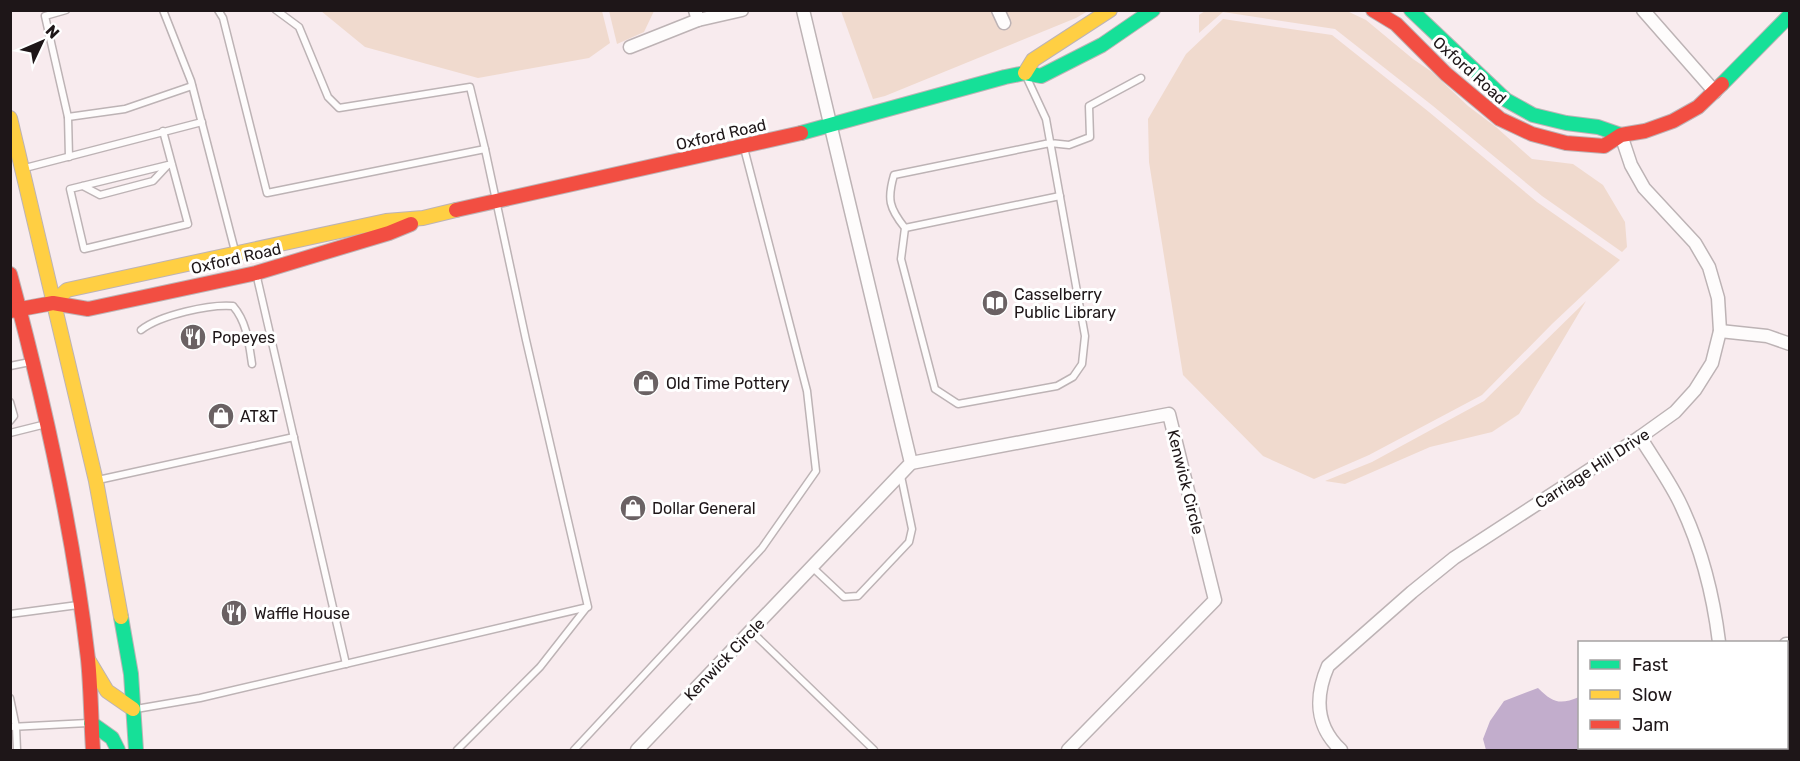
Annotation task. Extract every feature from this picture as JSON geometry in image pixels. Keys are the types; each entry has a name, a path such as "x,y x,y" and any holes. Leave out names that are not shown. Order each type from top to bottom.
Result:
{"street":[{"path":"630,47 697,15 742,10"},
{"path":"803,10 911,463"},
{"path":"998,10 1004,23"},
{"name":"Oxford Road","path":"1024,73 1033,60 1110,10"},
{"name":"Oxford Road","path":"53,303 67,290 386,221 423,218 743,146 831,126 1024,73 1041,76 1101,45 1153,10"},
{"name":"Oxford Road","path":"1373,10 1396,24 1446,74 1500,119 1532,134 1566,142 1604,146 1621,135 1645,131 1673,121 1698,106 1715,92 1785,17"},
{"name":"Oxford Road","path":"1411,10 1506,100 1533,114 1566,123 1598,127 1621,135"},
{"path":"1643,10 1715,92"},
{"path":"10,117 96,481 112,560 131,674 136,750"},
{"name":"Carriage Hill Drive","path":"1341,750 1335,745 1324,726 1318,704 1322,681 1328,666 1454,558 1675,412 1695,390 1712,363 1720,331 1718,298 1709,267 1695,243 1644,188 1631,165 1621,135"},
{"name":"Oxford Road","path":"15,310 53,303 88,309 256,273 389,233 423,218"},
{"path":"10,274 15,310 32,362 58,472 88,659 93,750"},
{"path":"1720,331 1767,336 1790,344"},
{"name":"Kenwick Circle","path":"637,750 911,463 1169,414 1215,600 1068,750"},
{"path":"1640,437 1678,499 1701,552 1714,602 1719,641"},
{"path":"88,659 107,691 134,709"},
{"path":"91,723 112,738 118,750"}],"lane":[{"path":"66,10 44,13 68,117 69,157"},
{"path":"163,10 192,86 235,253"},
{"path":"219,10 232,50 267,193 485,149"},
{"path":"276,10 299,27 328,97 339,108 470,87 588,607"},
{"path":"1024,73 1046,119 1050,142 1060,196 1084,336 1082,364 1073,377 1057,386 958,404 935,389 901,258 905,228 892,210 889,192 894,175 1050,142 1069,145 1090,137 1089,106 1141,78"},
{"path":"68,117 125,109 192,86"},
{"path":"22,169 202,122"},
{"path":"164,131 169,164 188,224 84,249 70,189 169,164"},
{"path":"574,750 762,548 816,471 807,391 743,146"},
{"path":"82,186 100,195 153,181 169,164"},
{"path":"905,228 1060,196"},
{"path":"256,273 346,664"},
{"path":"141,330 151,322 216,304 233,306 240,314 252,364"},
{"path":"10,366 32,362"},
{"path":"10,402 14,416 10,421"},
{"path":"10,433 47,424"},
{"path":"96,481 294,437"},
{"path":"812,567 844,597 858,597 909,542 912,529 900,474"},
{"path":"10,614 80,605"},
{"path":"134,709 200,698 588,607"},
{"path":"457,750 540,667 588,607"},
{"path":"751,631 874,750"},
{"path":"10,698 17,750"},
{"path":"13,727 91,723"}],"shaded area":[{"path":"609,10 654,11 644,32 617,44"},
{"path":"321,11 602,11 610,43 589,58 478,78 365,47"},
{"path":"841,11 1088,11 1076,18 873,99"},
{"path":"1205,11 1347,11 1366,20 1432,72 1468,106 1532,159 1573,164 1603,185 1625,222 1627,247 1622,252 1542,196 1335,29 1223,12 1199,33 1199,15"},
{"path":"1223,19 1332,35 1537,202 1620,260 1552,324 1482,395 1369,455 1314,479 1263,456 1183,375 1149,162 1148,119 1186,54"},
{"path":"1586,301 1519,414 1492,432 1430,447 1345,484 1325,481 1372,462 1484,401"},
{"path":"1538,688 1557,701 1562,702 1578,697 1578,749 1608,749 1486,750 1483,739 1490,721 1504,701"}],"traffic: fast":[{"path":"801,133 1005,77 1025,73 1041,76 1102,45 1153,10"},
{"path":"1411,10 1506,100 1533,115 1566,123 1598,127 1621,135"},
{"path":"1722,84 1790,15"},
{"path":"121,617 131,674 136,750"},
{"path":"91,723 112,738 118,750"}],"traffic: slow":[{"path":"1025,73 1033,60 1110,10"},
{"path":"10,118 96,481 121,617"},
{"path":"53,303 67,290 386,221 423,218 456,210"},
{"path":"89,661 107,691 133,709"}],"traffic: jam":[{"path":"1373,10 1396,24 1446,74 1500,119 1532,134 1566,143 1604,146 1621,135 1645,131 1673,121 1698,107 1722,84"},
{"path":"456,210 801,133"},
{"path":"10,311 53,303 88,309 256,273 389,233 411,224"},
{"path":"10,274 46,417 66,513 88,659 93,750"}],"place":[{"name":"Casselberry Public Library","path":"995,303"},
{"name":"Popeyes","path":"193,337"},
{"name":"Old Time Pottery","path":"646,383"},
{"name":"AT&T","path":"221,416"},
{"name":"Dollar General","path":"633,508"},
{"name":"Waffle House","path":"234,613"}]}
